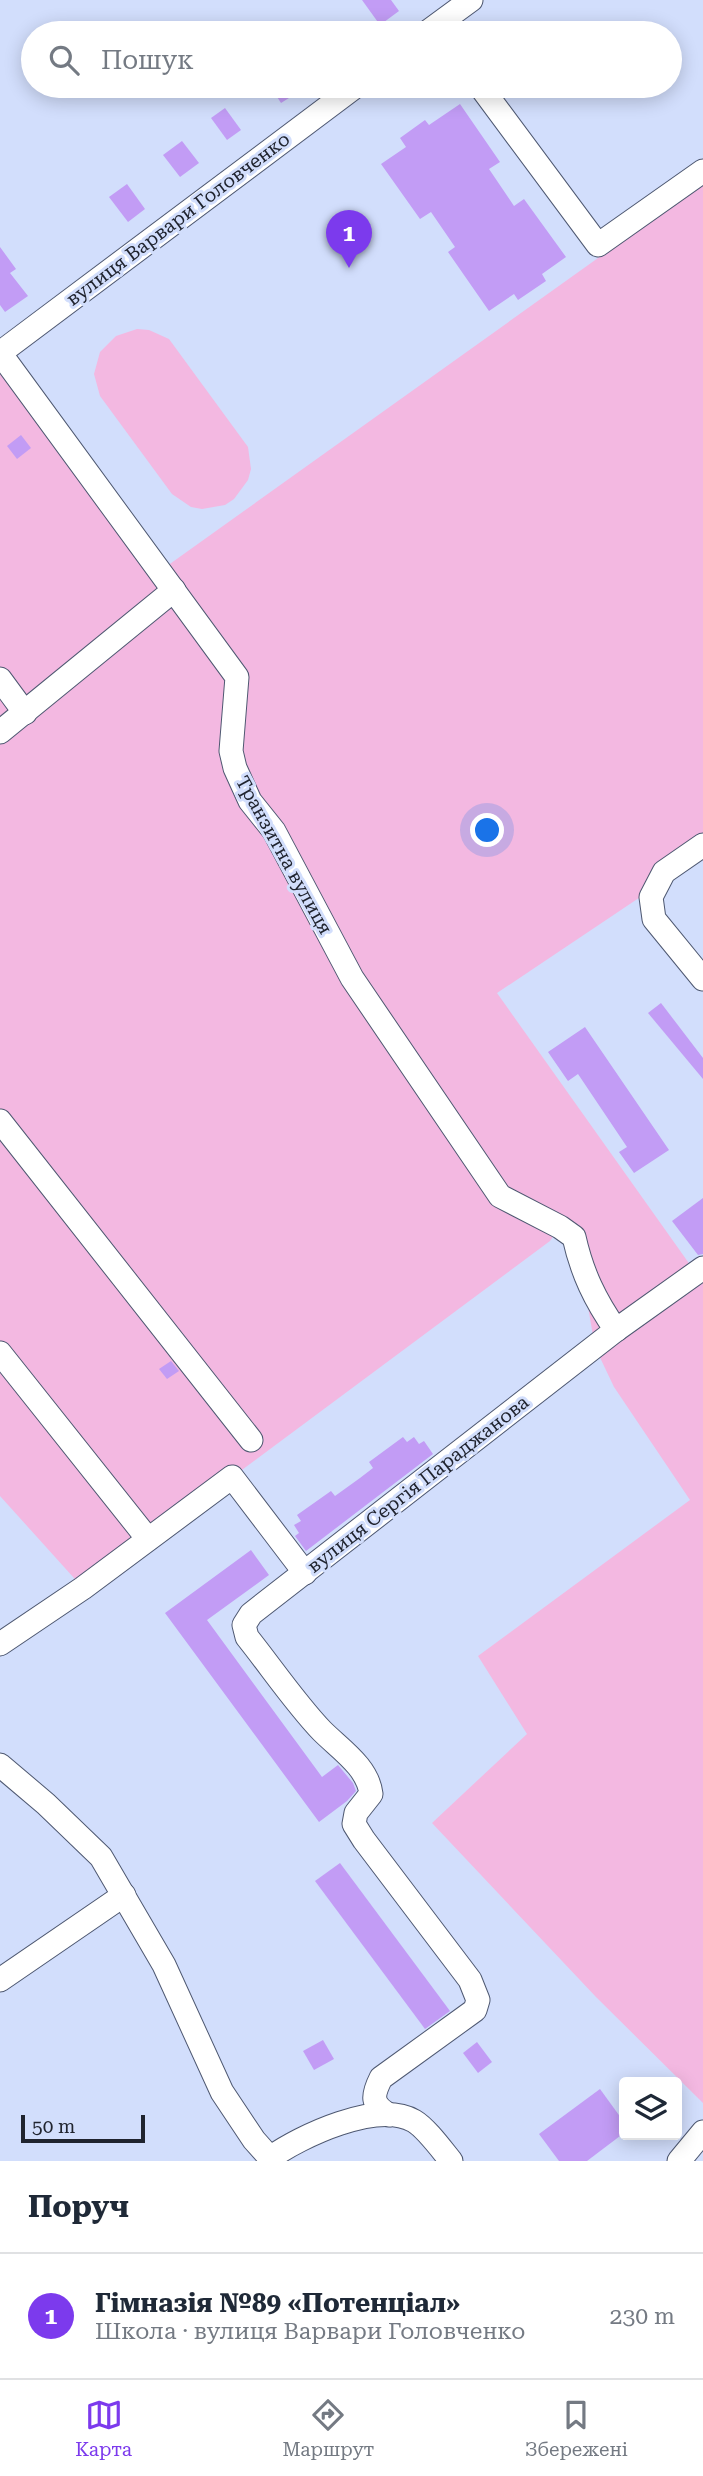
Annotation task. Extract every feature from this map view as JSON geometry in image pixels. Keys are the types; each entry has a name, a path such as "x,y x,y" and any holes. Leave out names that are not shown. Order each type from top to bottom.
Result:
{"street":[{"path":"442,21 471,0"},
{"name":"вулиця Варвари Головченко","path":"0,353 340,98"},
{"path":"489,98 598,246 703,171"},
{"name":"Транзитна вулиця","path":"0,353 237,677 231,751 235,768 250,801 274,831 352,978 500,1196 574,1237 580,1261 597,1303 616,1330"},
{"path":"0,732 174,590"},
{"path":"0,678 24,713"},
{"path":"703,845 664,872 651,897 654,919 703,979"},
{"path":"0,1121 251,1440"},
{"name":"вулиця Сергія Параджанова","path":"389,2115 379,2109 375,2100 381,2078 474,2010 478,2000 470,1980 354,1824 356,1813 371,1794 370,1781 341,1747 322,1731 247,1636 244,1625 251,1614 616,1330 703,1268"},
{"path":"0,1353 148,1539"},
{"path":"0,1644 83,1588 232,1477 305,1573"},
{"path":"0,1765 46,1804 101,1857 164,1965 222,2092 254,2140 271,2159 289,2145 359,2116 389,2115 414,2121 451,2161"},
{"path":"0,1980 124,1895"},
{"path":"679,2161 703,2132"}],"shaded area":[{"path":"703,183 703,855 497,993 703,1283 703,2103 682,2082 682,2077 677,2077 596,1997 432,1823 527,1734 478,1656 690,1500 614,1387 595,1347 580,1261 560,1227 550,1241 83,1588 0,1496 0,353 160,571"},
{"path":"137,329 149,330 169,339 248,447 251,469 248,480 234,499 225,505 202,509 191,507 172,494 100,396 94,374 100,352 116,336"}],"building":[{"path":"362,0 391,0 399,11 385,21 377,21"},
{"path":"460,104 500,162 489,169 514,206 524,199 566,257 542,274 546,281 518,300 514,294 489,311 448,252 455,247 431,212 420,219 381,164 406,147 400,138 425,120 429,125"},
{"path":"225,108 241,130 227,140 211,118"},
{"path":"182,141 199,163 180,177 163,155"},
{"path":"127,184 145,209 128,222 109,197"},
{"path":"0,247 16,269 10,273 28,296 5,312 0,305"},
{"path":"21,435 31,448 17,459 7,446"},
{"path":"661,1003 703,1058 703,1079 648,1013"},
{"path":"585,1027 669,1150 634,1173 619,1152 627,1147 578,1074 568,1081 548,1052"},
{"path":"703,1198 703,1254 698,1255 672,1221"},
{"path":"171,1361 179,1371 167,1379 159,1369"},
{"path":"403,1437 407,1442 414,1437 419,1444 424,1441 433,1454 306,1551 295,1536 299,1533 294,1525 301,1521 297,1515 331,1491 335,1496 360,1478 373,1468 369,1462"},
{"path":"251,1550 269,1575 207,1620 322,1777 338,1765 353,1783 356,1791 319,1822 165,1613"},
{"path":"340,1863 450,2011 425,2029 315,1881"},
{"path":"323,2040 334,2059 314,2070 303,2051"},
{"path":"477,2042 492,2062 478,2073 463,2053"},
{"path":"600,2089 619,2115 619,2137 587,2161 559,2161 539,2134"}],"place":[{"name":"Гімназія №89 «Потенціал»","path":"349,268"}]}
